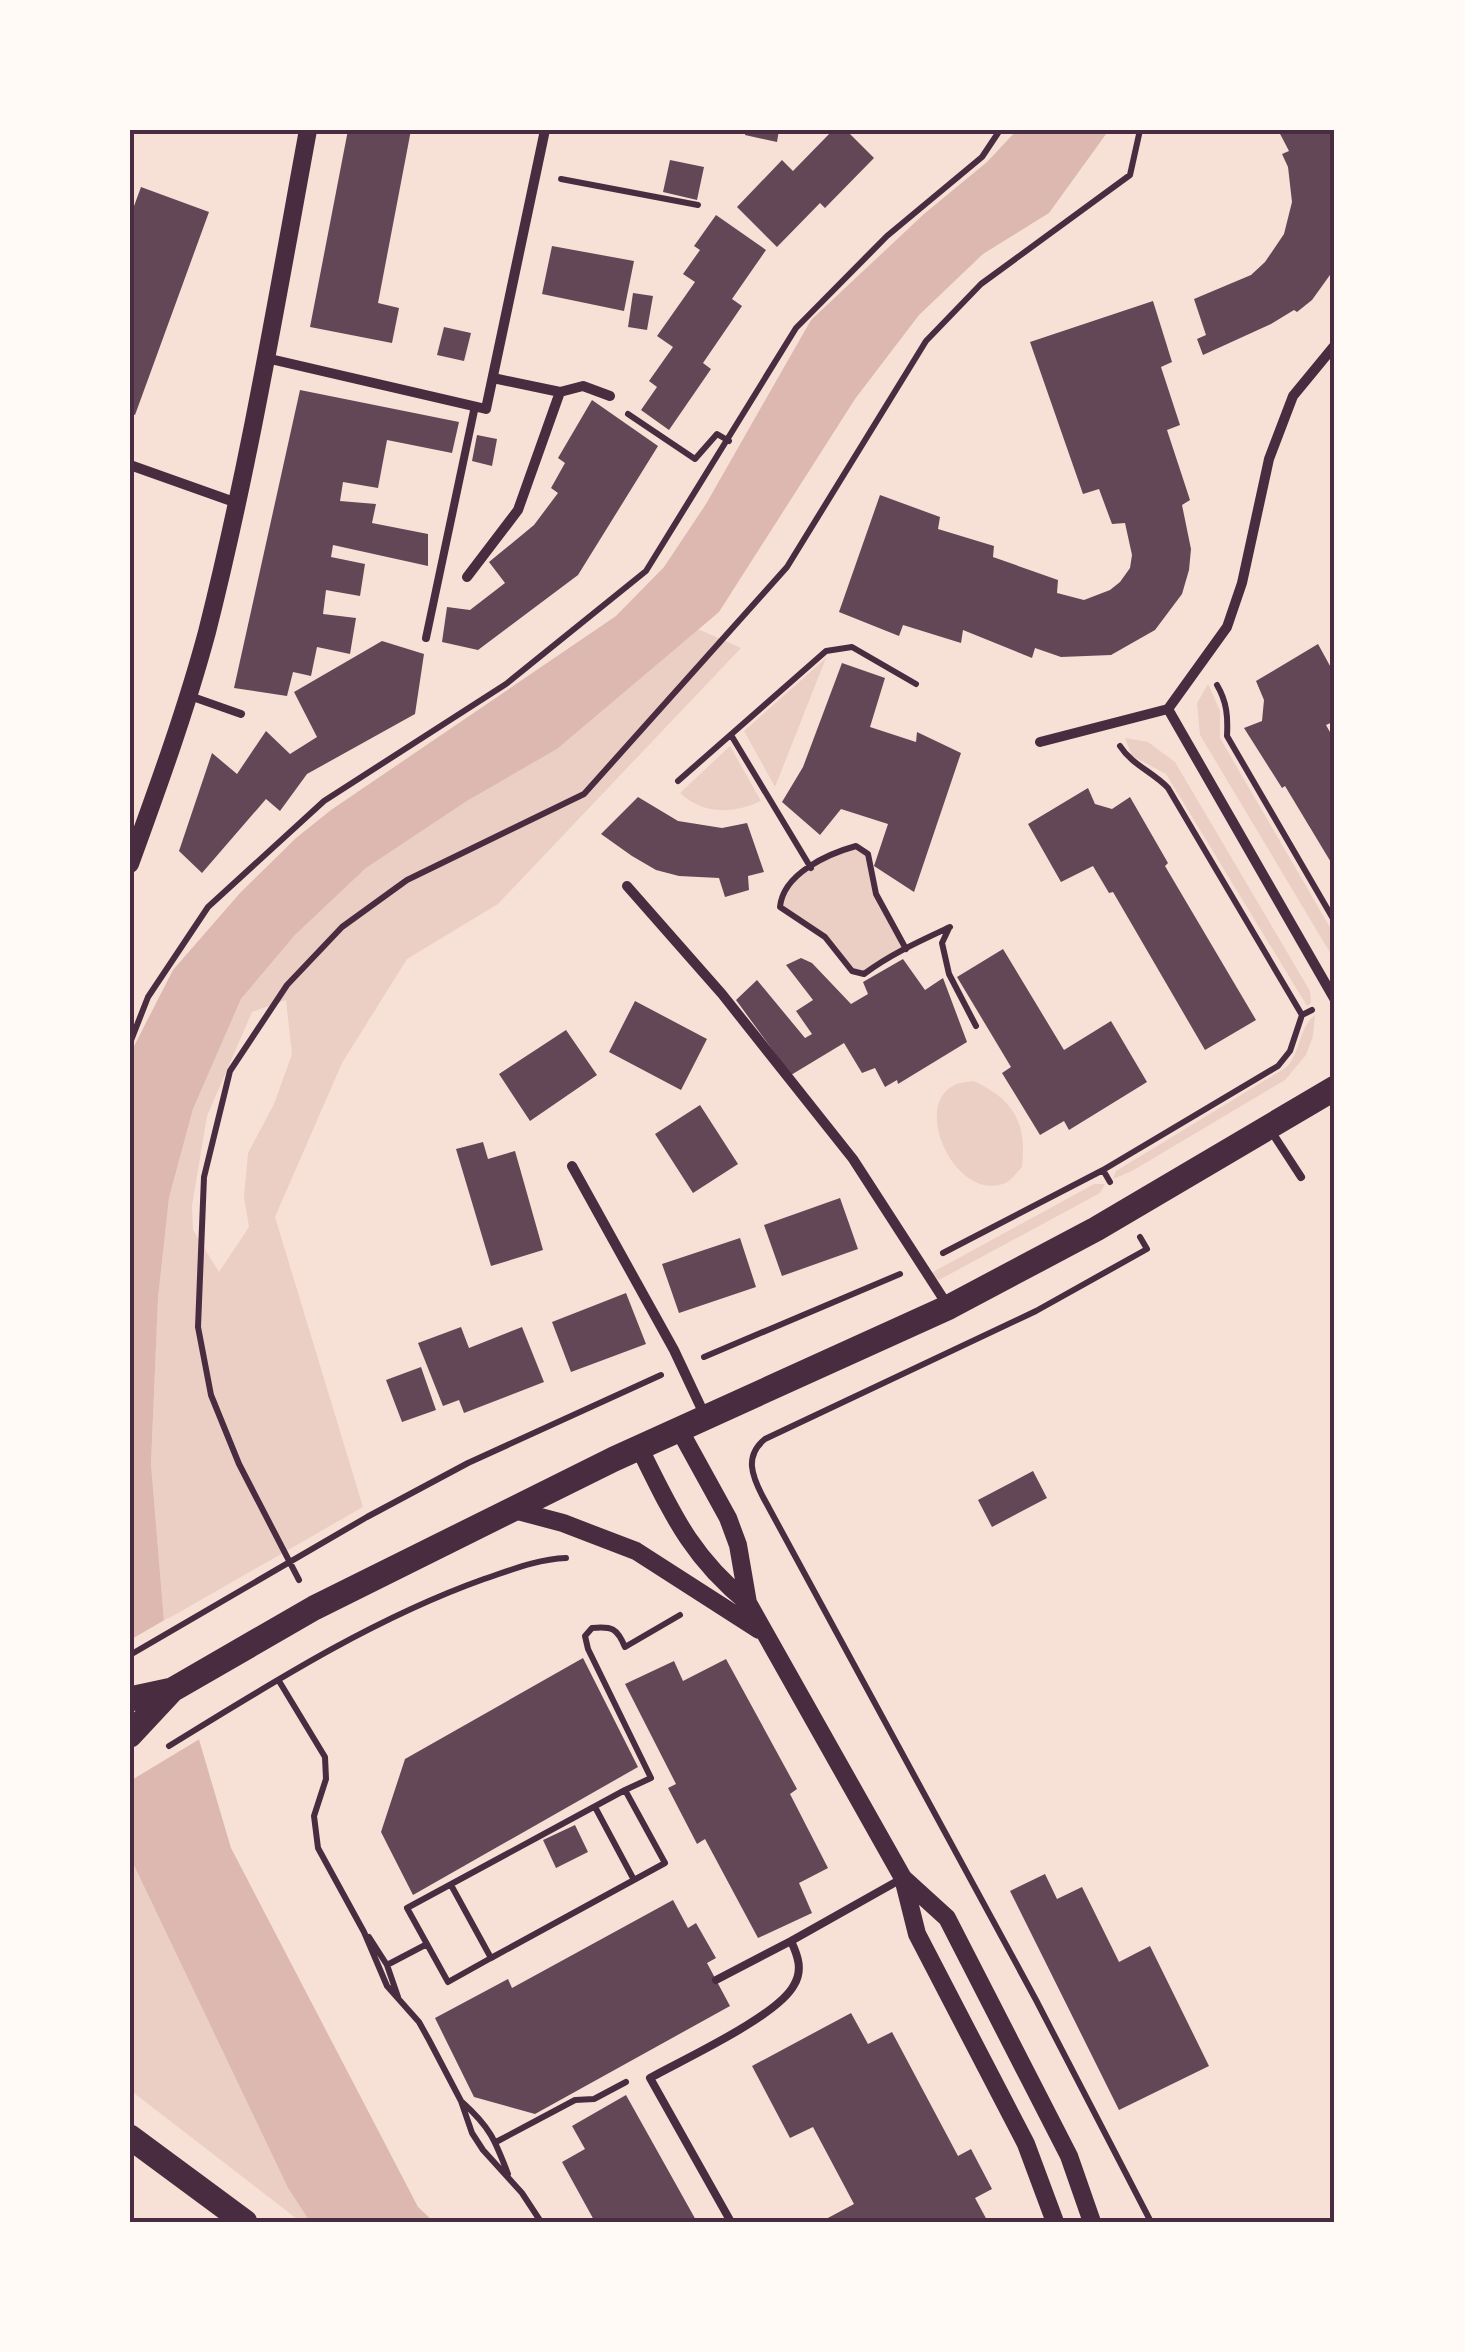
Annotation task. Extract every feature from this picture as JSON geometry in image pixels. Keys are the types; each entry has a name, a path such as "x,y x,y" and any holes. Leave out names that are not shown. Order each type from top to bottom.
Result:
{"main road":[{"path":"130,1734 172,1690 314,1608 510,1509 949,1306 1096,1229 1335,1088"},
{"path":"130,1699 172,1690"},
{"path":"130,2137 245,2222"}],"street":[{"path":"130,864 206,635 238,502 308,130"},
{"path":"266,358 486,409 545,130"},
{"path":"1040,742 1168,709 1226,627 1242,583 1269,460 1294,396 1335,345"},
{"path":"492,378 560,392 583,386 610,396"},
{"path":"466,577 518,510 560,392"},
{"path":"130,466 238,502"},
{"path":"1168,709 1334,999"},
{"path":"627,886 722,994 853,1159 949,1306"},
{"path":"572,1166 682,1366 705,1417"},
{"path":"679,1429 728,1518 738,1546 748,1604 903,1878 917,1934 1026,2144 1055,2222"},
{"path":"639,1448 675,1518 705,1564 748,1604"},
{"path":"510,1509 636,1551 764,1634"},
{"path":"903,1878 947,1918 1070,2156 1092,2222"}],"lane":[{"path":"426,638 475,406"},
{"path":"187,696 241,714"},
{"path":"1268,1127 1301,1178"},
{"path":"716,1980 903,1878"},
{"path":"731,2222 650,2078 781,2004 796,1982 800,1959 792,1941"}],"path":[{"path":"130,1043 148,997 208,907 324,801 506,684 646,572 796,328 887,236 982,157 1000,130"},
{"path":"284,1552 239,1464 211,1395 198,1327 204,1177 230,1072 288,986 342,926 406,880 584,794 787,567 926,341 981,284 1130,175 1140,130"},
{"path":"536,174 698,205"},
{"path":"610,396 616,405 696,459 717,434 729,441"},
{"path":"678,782 826,651 852,647 916,684"},
{"path":"1202,661 1224,696 1227,736 1335,922"},
{"path":"1110,724 1122,752 1168,788 1302,1015"},
{"path":"730,734 811,868"},
{"path":"906,948 876,894 868,854 856,846 811,868 789,882 782,892 780,907 825,937 852,971 864,974 886,957 906,948 950,927 942,943 949,974 976,1026"},
{"path":"130,1655 468,1463 682,1366 922,1265 1103,1170 1278,1066 1290,1051 1302,1015 1334,999"},
{"path":"1148,1249 1002,1328 765,1439 752,1456 751,1466 763,1497 1151,2222"},
{"path":"164,1750 393,1616 444,1593 545,1560 580,1559"},
{"path":"625,1790 665,1863 448,1982 408,1908 625,1790 652,1778 588,1650 586,1636 592,1628 609,1626 618,1631 625,1647 713,1599"},
{"path":"279,1680 325,1757 326,1779 317,1802 314,1830 318,1848 364,1932 387,1965 398,1999"},
{"path":"595,1807 634,1880"},
{"path":"451,1885 491,1958"},
{"path":"364,1932 378,1969 418,2022 461,2101 478,2142 541,2222"},
{"path":"387,1965 427,1944"},
{"path":"496,2142 576,2100 594,2099 640,2075 650,2078"},
{"path":"461,2101 482,2120 496,2142 510,2180"}],"shaded area":[{"path":"1017,130 1109,130 1049,213 983,254 919,315 855,399 719,612 557,749 467,801 366,868 295,935 241,999 193,1109 169,1198 158,1298 151,1464 164,1621 231,1848 418,2207 434,2222 310,2222 288,2188 130,1857 130,1054 173,970 240,893 296,838 331,810 616,616 664,567 706,504 811,320 924,214 987,162"},
{"path":"698,629 741,648 498,904 407,959 342,1063 275,1217 363,1507 164,1621 151,1464 158,1298 169,1198 193,1109 241,999 295,935 366,868 467,801 557,749","holes":["286,1000 292,1054 274,1104 248,1153 244,1197 249,1227 219,1272 193,1230 192,1206 207,1116 252,1012"]},
{"path":"826,658 775,787 744,731"},
{"path":"1208,684 1220,711 1220,738 1335,936 1335,961 1200,735 1197,703"},
{"path":"1125,738 1148,742 1175,762 1310,991 1311,1003 1307,1006 1166,774 1132,756"},
{"path":"730,746 761,801 719,810 699,805 680,793"},
{"path":"856,846 868,854 876,894 906,949 864,974 852,971 825,937 780,907 789,882 837,851"},
{"path":"1315,1015 1306,1055 1285,1080 1113,1179 1116,1171 1287,1067"},
{"path":"974,1081 999,1096 1020,1125 1022,1167 1005,1183 988,1186 971,1180 946,1152 939,1133 940,1099 953,1086"},
{"path":"1094,1184 1105,1184 1100,1193 939,1280 932,1277 933,1272"},
{"path":"130,1857 288,2188 310,2222 301,2222 130,2090"}],"pier":[{"path":"168,1618 203,1737 130,1781 130,1640"}],"building":[{"path":"348,130 411,130 378,303 399,308 392,343 310,327"},
{"path":"746,130 779,130 777,142 745,135"},
{"path":"833,130 846,130 874,158 825,208 820,203 777,247 737,207 782,160 793,171"},
{"path":"1278,130 1333,130 1335,268 1312,300 1297,312 1294,310 1203,355 1197,339 1206,335 1194,299 1251,275 1284,234 1292,202 1288,167 1282,154 1289,151"},
{"path":"670,160 704,167 697,200 663,192"},
{"path":"141,187 209,212 135,415 130,413 130,217"},
{"path":"716,215 766,250 732,299 742,306 703,363 711,369 669,430 641,410 657,387 649,381 673,347 657,336 695,282 683,274 700,250 694,246"},
{"path":"552,246 634,261 624,311 542,294"},
{"path":"633,293 653,296 647,330 628,327"},
{"path":"1153,301 1172,362 1161,367 1180,425 1167,430 1190,500 1182,505 1191,549 1182,594 1155,630 1111,655 1061,657 1035,648 1032,658 963,630 961,643 903,625 899,636 839,612 880,495 940,517 938,529 994,546 993,557 1058,580 1057,593 1084,600 1120,582 1130,568 1132,555 1125,523 1112,524 1099,489 1083,494 1030,342"},
{"path":"444,327 471,333 464,361 437,355"},
{"path":"300,390 459,422 452,453 387,440 378,488 343,482 340,501 376,504 372,523 428,534 428,566 333,545 331,557 365,564 360,596 326,590 323,614 356,618 350,654 317,647 311,676 293,672 287,696 234,688"},
{"path":"592,400 658,446 578,575 478,650 442,642 447,607 470,610 505,583 489,562 534,525 558,493 551,488 565,463 558,458"},
{"path":"477,435 497,439 492,466 472,461"},
{"path":"382,641 424,654 415,714 307,774 280,811 266,799 202,873 179,851 212,753 237,774 266,731 290,754 317,737 294,692"},
{"path":"1318,644 1335,675 1335,721 1326,725 1335,741 1335,869 1244,728 1262,721 1264,700 1256,681"},
{"path":"842,663 885,678 870,727 916,742 917,732 961,753 914,892 874,866 888,824 841,809 820,835 782,802 803,767"},
{"path":"1088,788 1095,804 1112,809 1130,797 1168,863 1165,866 1256,1020 1205,1050 1113,892 1109,893 1093,866 1061,882 1028,824"},
{"path":"638,797 678,821 722,828 747,823 764,872 748,876 749,890 725,897 719,878 679,876 656,870 632,856 601,834"},
{"path":"1003,949 1064,1050 1111,1021 1147,1082 1069,1130 1064,1121 1040,1135 1002,1073 1011,1067 957,977"},
{"path":"801,958 812,963 851,1004 868,994 863,982 903,959 925,990 943,978 967,1042 898,1084 897,1080 885,1087 875,1068 862,1073 844,1043 791,1075 736,1000 757,980 805,1038 812,1034 796,1011 813,1000 786,965"},
{"path":"635,1001 707,1039 681,1090 609,1052"},
{"path":"566,1030 597,1075 530,1121 499,1074"},
{"path":"700,1105 738,1164 693,1193 655,1134"},
{"path":"483,1142 488,1159 515,1151 543,1250 491,1266 456,1149"},
{"path":"840,1198 858,1249 782,1276 764,1225"},
{"path":"740,1238 756,1287 679,1313 662,1264"},
{"path":"626,1293 646,1344 571,1372 552,1322"},
{"path":"461,1327 469,1348 522,1327 544,1382 464,1413 459,1400 443,1406 418,1343"},
{"path":"421,1367 436,1410 402,1422 386,1380"},
{"path":"1033,1471 1047,1498 992,1527 978,1500"},
{"path":"583,1658 638,1767 413,1895 381,1832 405,1759"},
{"path":"726,1659 797,1789 790,1794 828,1868 799,1883 812,1913 758,1938 705,1839 697,1844 668,1788 676,1784 625,1684 674,1661 683,1681"},
{"path":"575,1825 588,1852 556,1868 543,1840"},
{"path":"1045,1874 1057,1899 1082,1887 1119,1962 1150,1946 1209,2066 1119,2110 1010,1891"},
{"path":"673,1900 688,1928 696,1923 716,1958 707,1963 730,2006 535,2114 474,2097 435,2018 508,1979 512,1988"},
{"path":"851,2013 868,2044 892,2032 958,2156 971,2149 992,2189 975,2198 988,2222 827,2222 826,2219 854,2204 813,2127 790,2138 752,2066"},
{"path":"626,2095 697,2222 595,2222 562,2162 585,2149 572,2126"}]}
